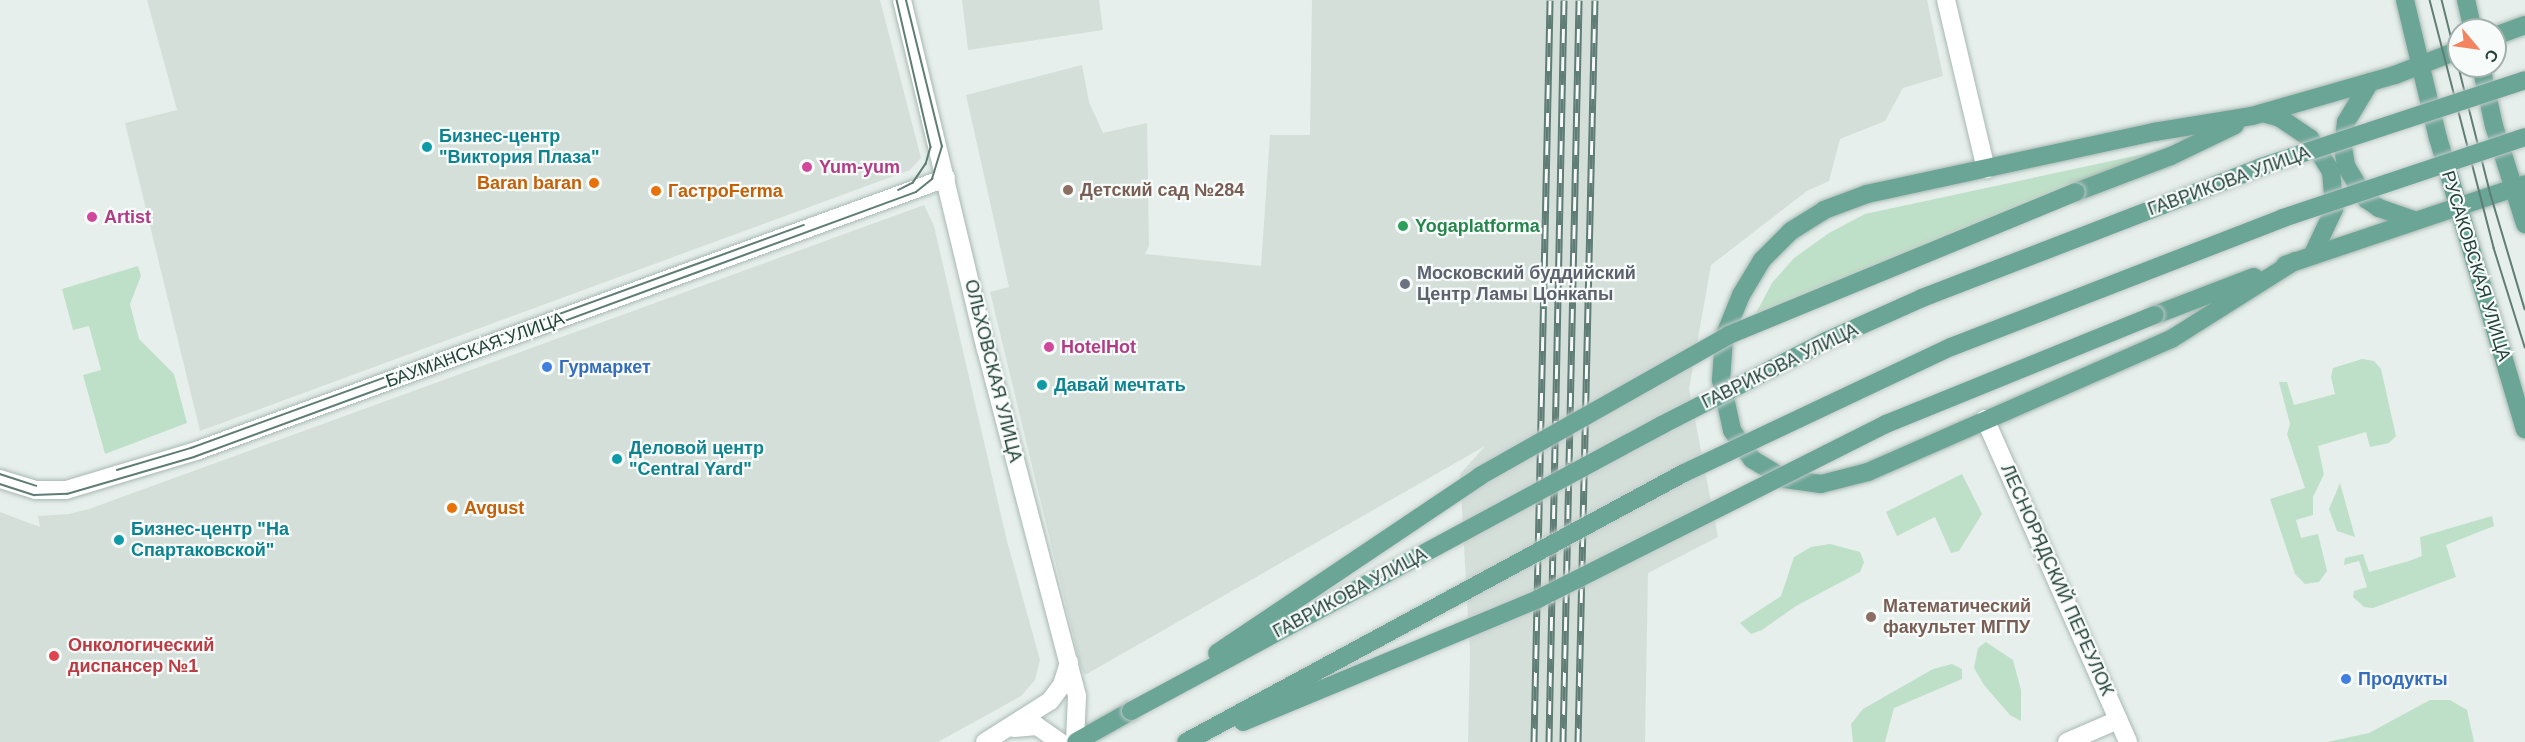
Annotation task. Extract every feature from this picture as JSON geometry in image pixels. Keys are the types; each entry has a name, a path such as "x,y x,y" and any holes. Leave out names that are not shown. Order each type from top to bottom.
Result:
{"main road":[{"name":"РУСАКОВСКАЯ УЛИЦА","path":"2405,0 2438,138 2525,429"},
{"path":"2466,0 2470,18"},
{"path":"2507,32 2525,25"},
{"path":"2295,261 2170,339 1985,418 1868,472 1821,484 1794,480 1752,459 1732,430 1721,380 1724,337 1741,295 1762,260 1791,231 1824,210 1867,194 2154,132 2258,114 2370,82 2447,55"},
{"path":"2484,78 2494,126 2519,186 2525,224"},
{"name":"ГАВРИКОВА УЛИЦА","path":"1075,742 1662,425 1869,322 2261,167 2525,80"},
{"path":"2370,82 2346,122 2343,147 2346,166 2366,199 2379,208 2414,220"},
{"path":"1131,711 1480,476 1730,335 2076,192 2171,156 2258,114 2280,118 2310,138 2331,171 2334,209 2313,254"},
{"path":"1186,742 1684,473 1950,346 2283,218 2525,137"},
{"path":"1194,742 1393,663 1538,599 1886,424 2313,254 2519,186"}],"street":[{"name":"ОЛЬХОВСКАЯ УЛИЦА","path":"902,0 986,350 1077,696 1075,742"},
{"path":"1946,0 1986,169"},
{"name":"БАУМАНСКАЯ УЛИЦА","path":"0,479 35,490 66,490 199,450 946,178"},
{"name":"ЛЕСНОРЯДСКИЙ ПЕРЕУЛОК","path":"1985,418 2128,742"},
{"path":"1004,732 1050,701 1062,685 1069,662"},
{"path":"2067,742 2118,720"},
{"path":"985,742 1021,725 1037,726 1060,742"}],"shaded area":[{"path":"147,0 880,0 921,158 910,170 200,431 125,123 177,110"},
{"path":"962,0 1099,0 1103,30 968,50"},
{"path":"1312,0 1927,0 1943,76 1903,88 1885,121 1840,139 1829,181 1807,191 1711,265 1689,389 1718,537 1648,573 1645,742 1468,742 1470,653 1460,474 1485,446 1085,675 1081,668 990,292 1009,287 966,95 1082,65 1089,102 1103,133 1147,123 1149,246 1145,254 1261,266 1270,135 1310,135"},
{"path":"924,205 934,226 1007,541 1040,660 1035,680 1021,696 938,742 0,742 0,512 40,527 38,516 69,514 89,509"}],"green space":[{"path":"2167,149 1755,315 1772,283 1794,258 1829,233 1865,214"},
{"path":"138,266 141,276 130,304 139,339 174,374 187,423 105,454 83,375 101,370 89,326 73,330 62,289"},
{"path":"2362,359 2374,361 2381,369 2396,436 2389,443 2370,447 2366,432 2318,446 2324,474 2313,497 2313,515 2296,520 2301,538 2318,534 2327,571 2319,582 2305,584 2295,574 2270,499 2305,488 2287,434 2290,424 2279,382 2287,382 2294,405 2335,394 2331,377 2333,368"},
{"path":"1962,474 1982,514 1959,551 1951,553 1935,517 1897,536 1886,512"},
{"path":"2340,483 2355,537 2337,531 2329,509"},
{"path":"2492,516 2494,526 2446,545 2456,577 2373,608 2364,607 2353,597 2354,591 2367,587 2359,561 2344,565 2345,558 2363,554 2369,572 2409,561 2422,556 2420,537"},
{"path":"1830,544 1860,552 1864,562 1860,572 1796,606 1762,630 1751,634 1740,623 1781,596 1794,557 1811,547"},
{"path":"1986,642 2013,660 2021,690 2021,721 2010,715 1984,685 1974,668 1978,648"},
{"path":"1952,664 1962,669 1962,679 1894,708 1885,742 1853,742 1851,724 1863,709 1933,669"},
{"path":"2430,700 2450,700 2467,710 2474,742 2327,742 2369,733"}],"tram line":[{"path":"897,0 931,147 926,164 913,183 899,190"},
{"path":"0,484 34,495 67,494 194,457 916,192 932,179 942,147 906,0"},
{"path":"2430,0 2494,248 2525,347"},
{"path":"2442,0 2491,195 2525,309"},
{"path":"117,470 191,448 804,225"},
{"path":"0,474 36,486"}],"railway":[{"path":"1534,742 1550,0"},
{"path":"1549,742 1564,0"},
{"path":"1563,742 1579,0"},
{"path":"1578,742 1595,0"}],"place":[{"name":"Бизнес-центр \"Виктория Плаза\"","path":"427,147"},
{"name":"Yum-yum","path":"807,167"},
{"name":"Baran baran","path":"594,183"},
{"name":"Детский сад №284","path":"1068,190"},
{"name":"ГастроFerma","path":"656,191"},
{"name":"Artist","path":"92,217"},
{"name":"Yogaplatforma","path":"1403,226"},
{"name":"Московский буддийский Центр Ламы Цонкапы","path":"1405,284"},
{"name":"HotelHot","path":"1049,347"},
{"name":"Гурмаркет","path":"547,367"},
{"name":"Давай мечтать","path":"1042,385"},
{"name":"Деловой центр \"Central Yard\"","path":"617,459"},
{"name":"Avgust","path":"452,508"},
{"name":"Бизнес-центр \"На Спартаковской\"","path":"119,540"},
{"name":"Математический факультет МГПУ","path":"1871,617"},
{"name":"Онкологический диспансер №1","path":"54,656"},
{"name":"Продукты","path":"2346,679"}]}
